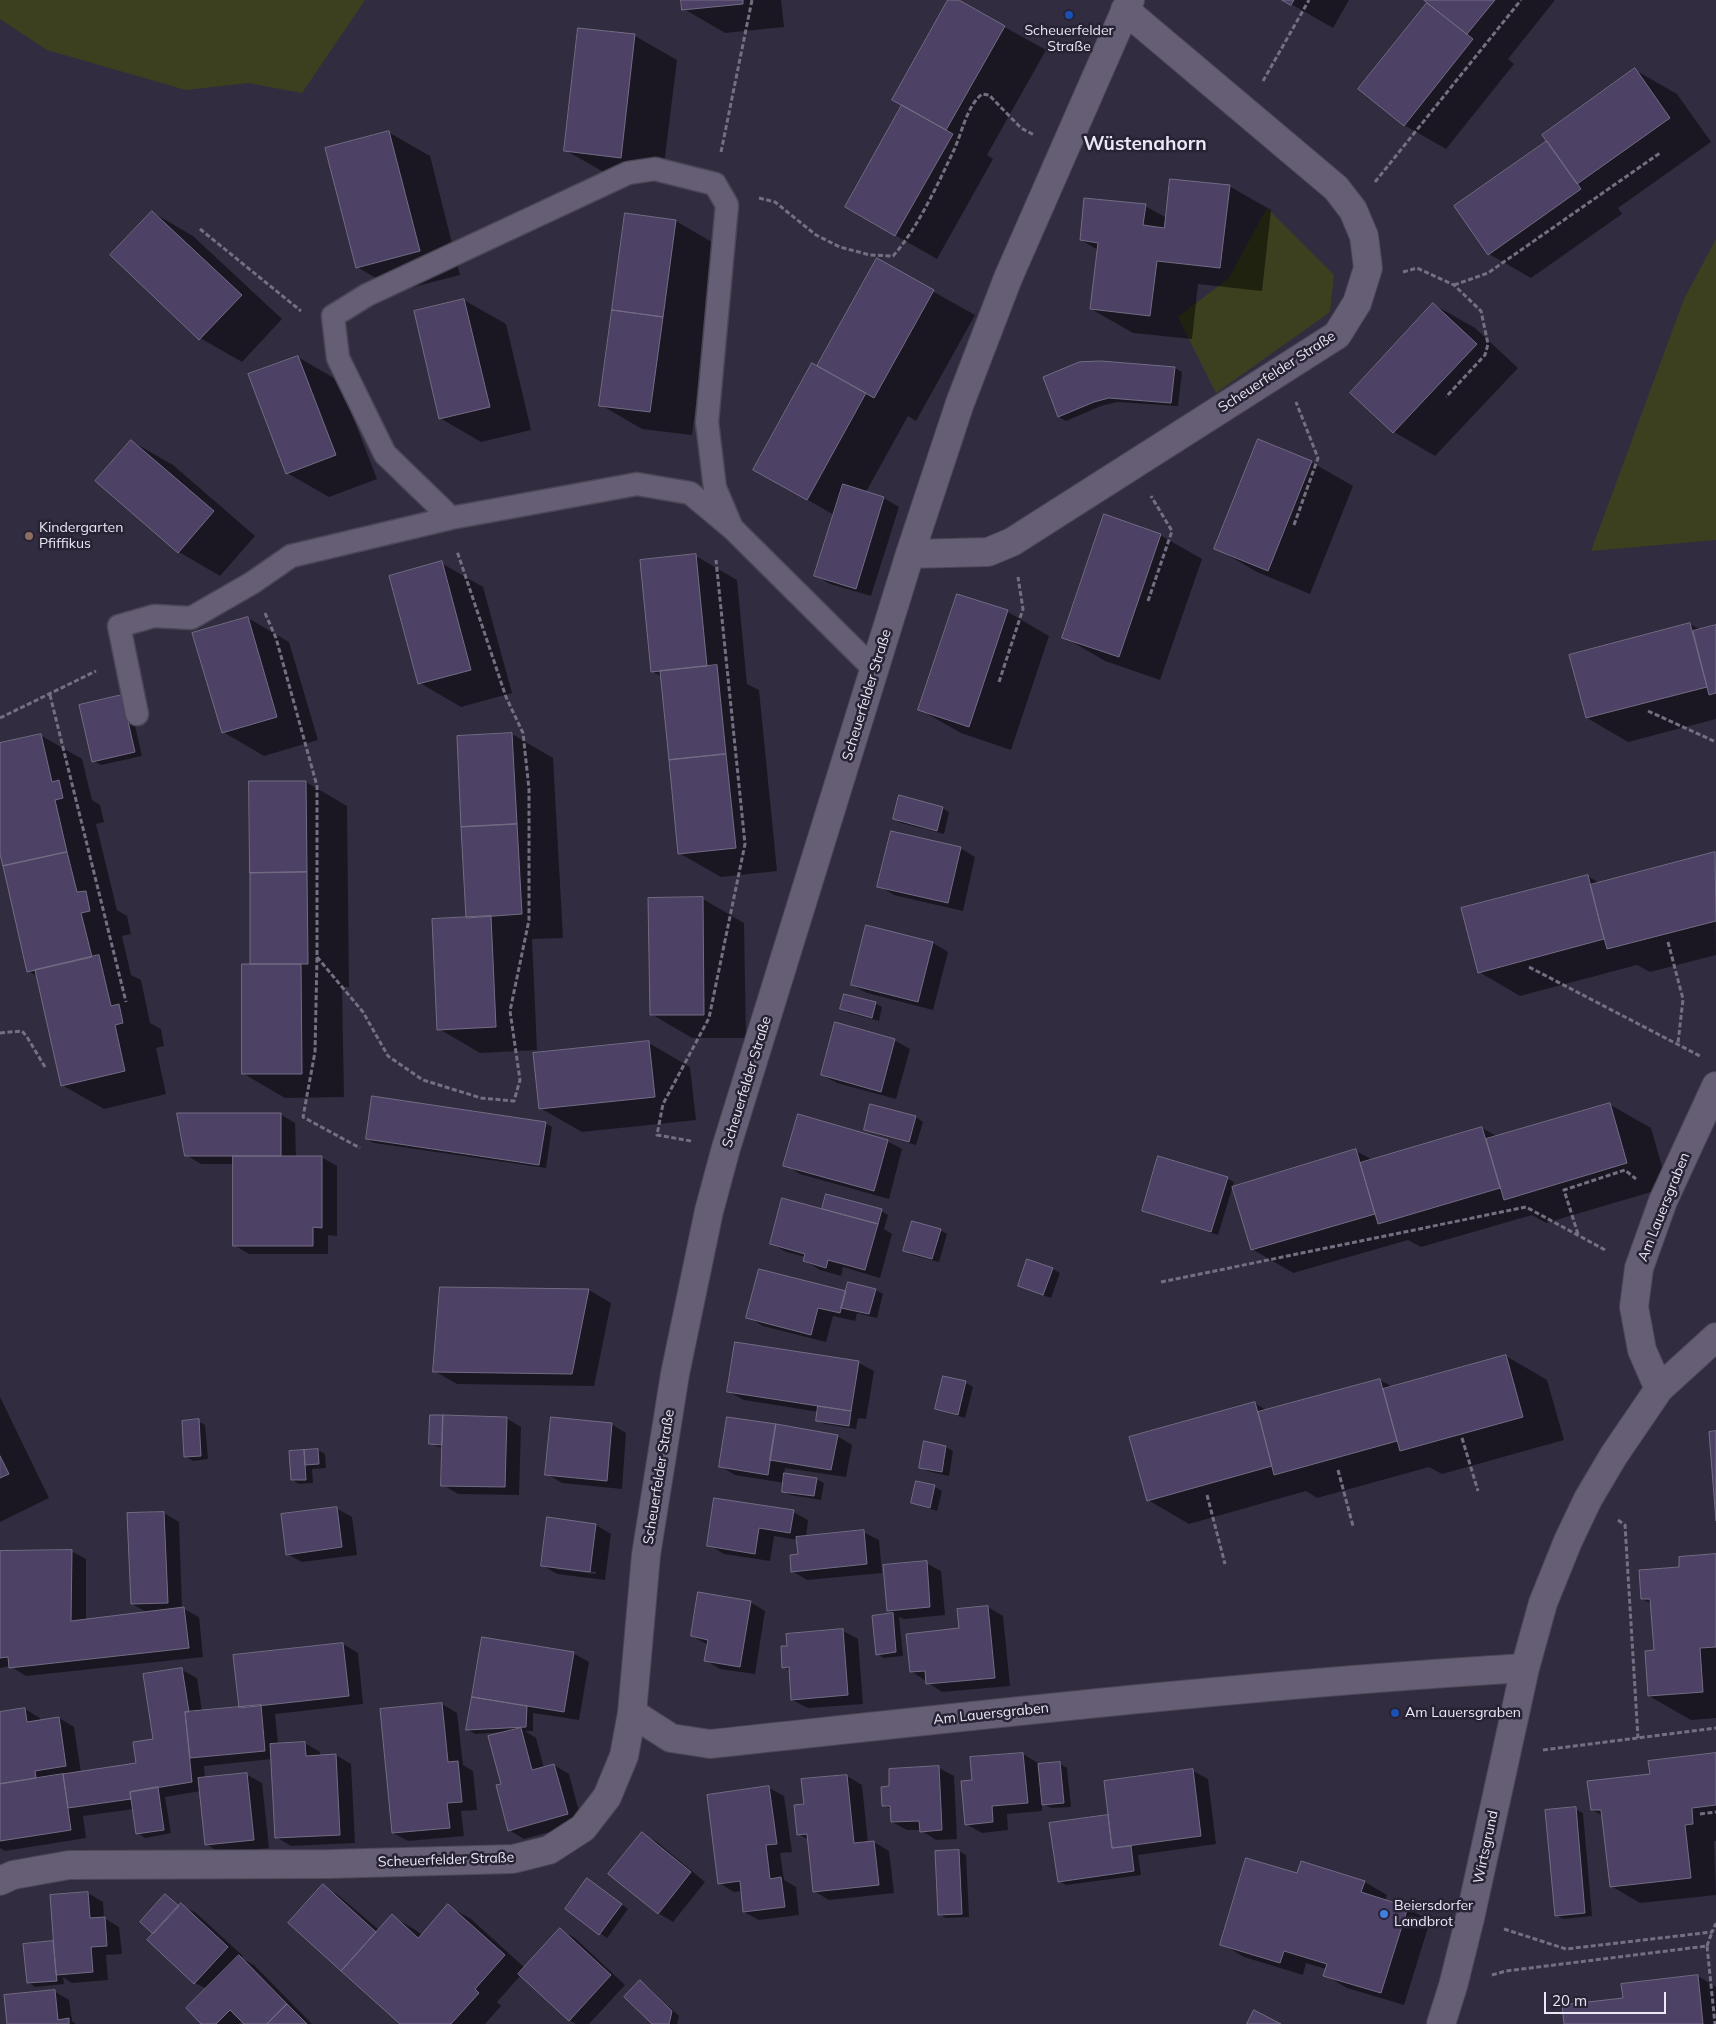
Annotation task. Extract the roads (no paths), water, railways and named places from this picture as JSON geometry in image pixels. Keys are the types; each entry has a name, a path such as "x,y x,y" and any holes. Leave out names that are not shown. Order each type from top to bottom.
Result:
{"street":[{"name":"Scheuerfelder Straße","path":"0,1880 13,1875 69,1865 330,1864 513,1859 549,1850 583,1828 607,1797 624,1756 632,1714 646,1555 675,1374 709,1211 726,1148 910,554 960,403 1008,278 1127,5 1246,112 1336,188 1353,210 1364,236 1368,268 1357,303 1337,335 1012,542 988,552 910,554"},
{"name":"Am Lauersgraben","path":"1658,1390 1642,1350 1634,1307 1638,1268 1663,1201 1716,1086"},
{"path":"1525,1668 1543,1603 1580,1516 1614,1455 1658,1390 1716,1337"},
{"name":"Am Lauersgraben","path":"632,1714 671,1738 710,1744 1120,1700 1377,1677 1525,1668"},
{"name":"Wirtsgrund","path":"1441,2024 1453,1986 1470,1918 1525,1668"}],"lane":[{"path":"451,518 385,454 338,358 333,316 366,295 628,173 656,169 715,184 727,205 707,422 715,488 732,528"},
{"path":"137,714 119,626 154,616 191,618 252,583 291,556 451,518 637,484 690,493 732,528 875,670"}],"place":[{"name":"Scheuerfelder Straße","path":"1069,15"},
{"name":"Kindergarten Pfiffikus","path":"29,536"},
{"name":"Am Lauersgraben","path":"1395,1713"},
{"name":"Beiersdorfer Landbrot","path":"1384,1914"}],"district":[{"name":"Wüstenahorn","path":"1145,144"}]}
